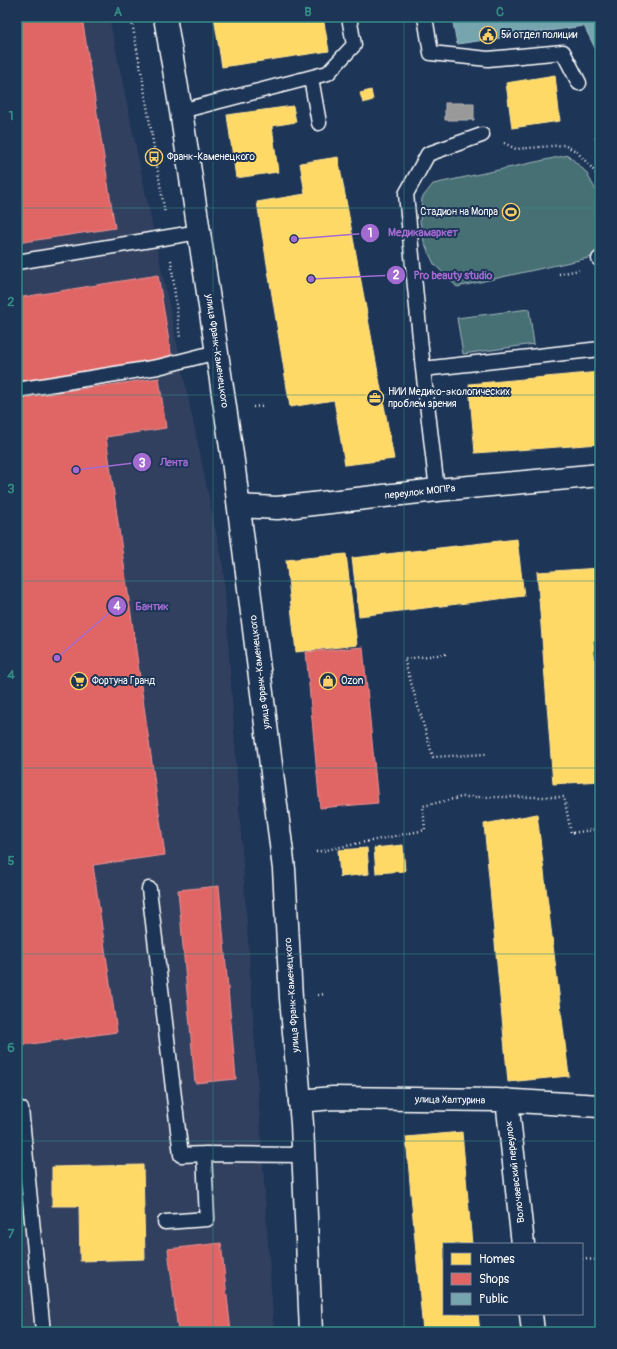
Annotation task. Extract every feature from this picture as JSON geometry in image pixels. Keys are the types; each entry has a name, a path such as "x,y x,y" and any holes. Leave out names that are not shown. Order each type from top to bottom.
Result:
{"main road":[{"name":"улица Франк-Каменецкого","path":"165,17 181,111 239,506 284,869 291,998 300,1101 311,1332"},
{"name":"переулок МОПРа","path":"239,506 277,508 437,490 600,475"},
{"name":"улица Халтурина","path":"300,1101 333,1098 507,1100 600,1106"},
{"name":"Волочаевский переулок","path":"507,1100 523,1243"},
{"path":"531,1315 533,1332"}],"lane":[{"path":"181,111 328,73 354,45 349,17"},
{"path":"426,17 432,53 488,59 563,52 579,83"},
{"path":"311,78 319,123"},
{"path":"437,490 423,369 406,194 428,154 482,135"},
{"path":"17,262 199,232"},
{"path":"423,369 600,350"},
{"path":"17,390 158,367 217,352"},
{"path":"149,888 181,1155 303,1155"},
{"path":"21,1109 43,1332"},
{"path":"165,1222 207,1219 204,1154"}],"path":[{"path":"131,17 168,237"},
{"path":"482,135 492,134 516,149 564,145 576,151 592,168 600,181"},
{"path":"446,654 404,659 433,756 486,754"},
{"path":"316,852 425,830 423,806 462,797 564,797 571,833 600,829"},
{"path":"583,1259 600,1260"}],"shaded area":[{"path":"17,17 109,17 223,565 274,1332 17,1332"}],"green space":[{"name":"Стадион на Мопра","path":"568,155 586,172 599,196 600,246 593,257 457,287 434,264 424,242 420,221 422,198 433,184"},
{"path":"529,309 534,344 463,354 457,318"}],"building: Homes":[{"path":"214,17 279,17 280,19 291,17 323,17 329,51 222,67"},
{"path":"555,75 560,121 512,128 506,83"},
{"path":"371,90 373,100 363,103 360,93"},
{"path":"293,106 296,122 272,126 278,172 236,178 227,115"},
{"path":"338,157 394,459 345,465 334,400 290,407 257,202 305,194 300,163"},
{"path":"600,372 600,444 475,453 469,384"},
{"path":"517,539 524,596 359,616 352,558"},
{"path":"346,554 357,645 296,652 286,560"},
{"path":"600,568 600,640 593,640 600,731 600,781 553,784 537,572"},
{"path":"537,814 569,1076 508,1082 484,824"},
{"path":"403,845 405,871 376,873 374,848"},
{"path":"367,848 369,874 340,877 338,850"},
{"path":"462,1132 472,1243 443,1243 443,1315 478,1315 480,1332 423,1332 406,1137"},
{"path":"143,1165 145,1259 80,1261 79,1206 52,1206 52,1167"}],"building: Shops":[{"path":"17,17 82,17 115,228 17,243"},
{"path":"158,275 172,359 17,384 17,298"},
{"name":"Фортуна Гранд","path":"159,378 166,428 106,437 165,855 93,865 117,1032 17,1046 17,398"},
{"path":"363,647 378,803 320,808 306,652"},
{"path":"219,886 236,1079 195,1083 178,890"},
{"path":"221,1243 231,1332 178,1332 168,1249"}],"building: Public":[{"name":"5й отдел полиции","path":"452,17 600,17 600,58 584,26 457,44"}],"building: Industry":[{"path":"445,103 474,103 474,120 445,120"},
{"path":"595,137 600,138 600,168 599,167"}],"place":[{"name":"5й отдел полиции","path":"488,35"},
{"name":"Франк-Каменецкого","path":"154,157"},
{"name":"Стадион на Мопра","path":"511,212"},
{"name":"Медикамаркет","path":"294,239"},
{"name":"Pro beauty studio","path":"311,279"},
{"name":"НИИ Медико-экологических проблем зрения","path":"375,398"},
{"name":"Лента","path":"76,470"},
{"name":"Бантик","path":"57,658"},
{"name":"Фортуна Гранд","path":"79,681"},
{"name":"Ozon","path":"328,681"}]}
